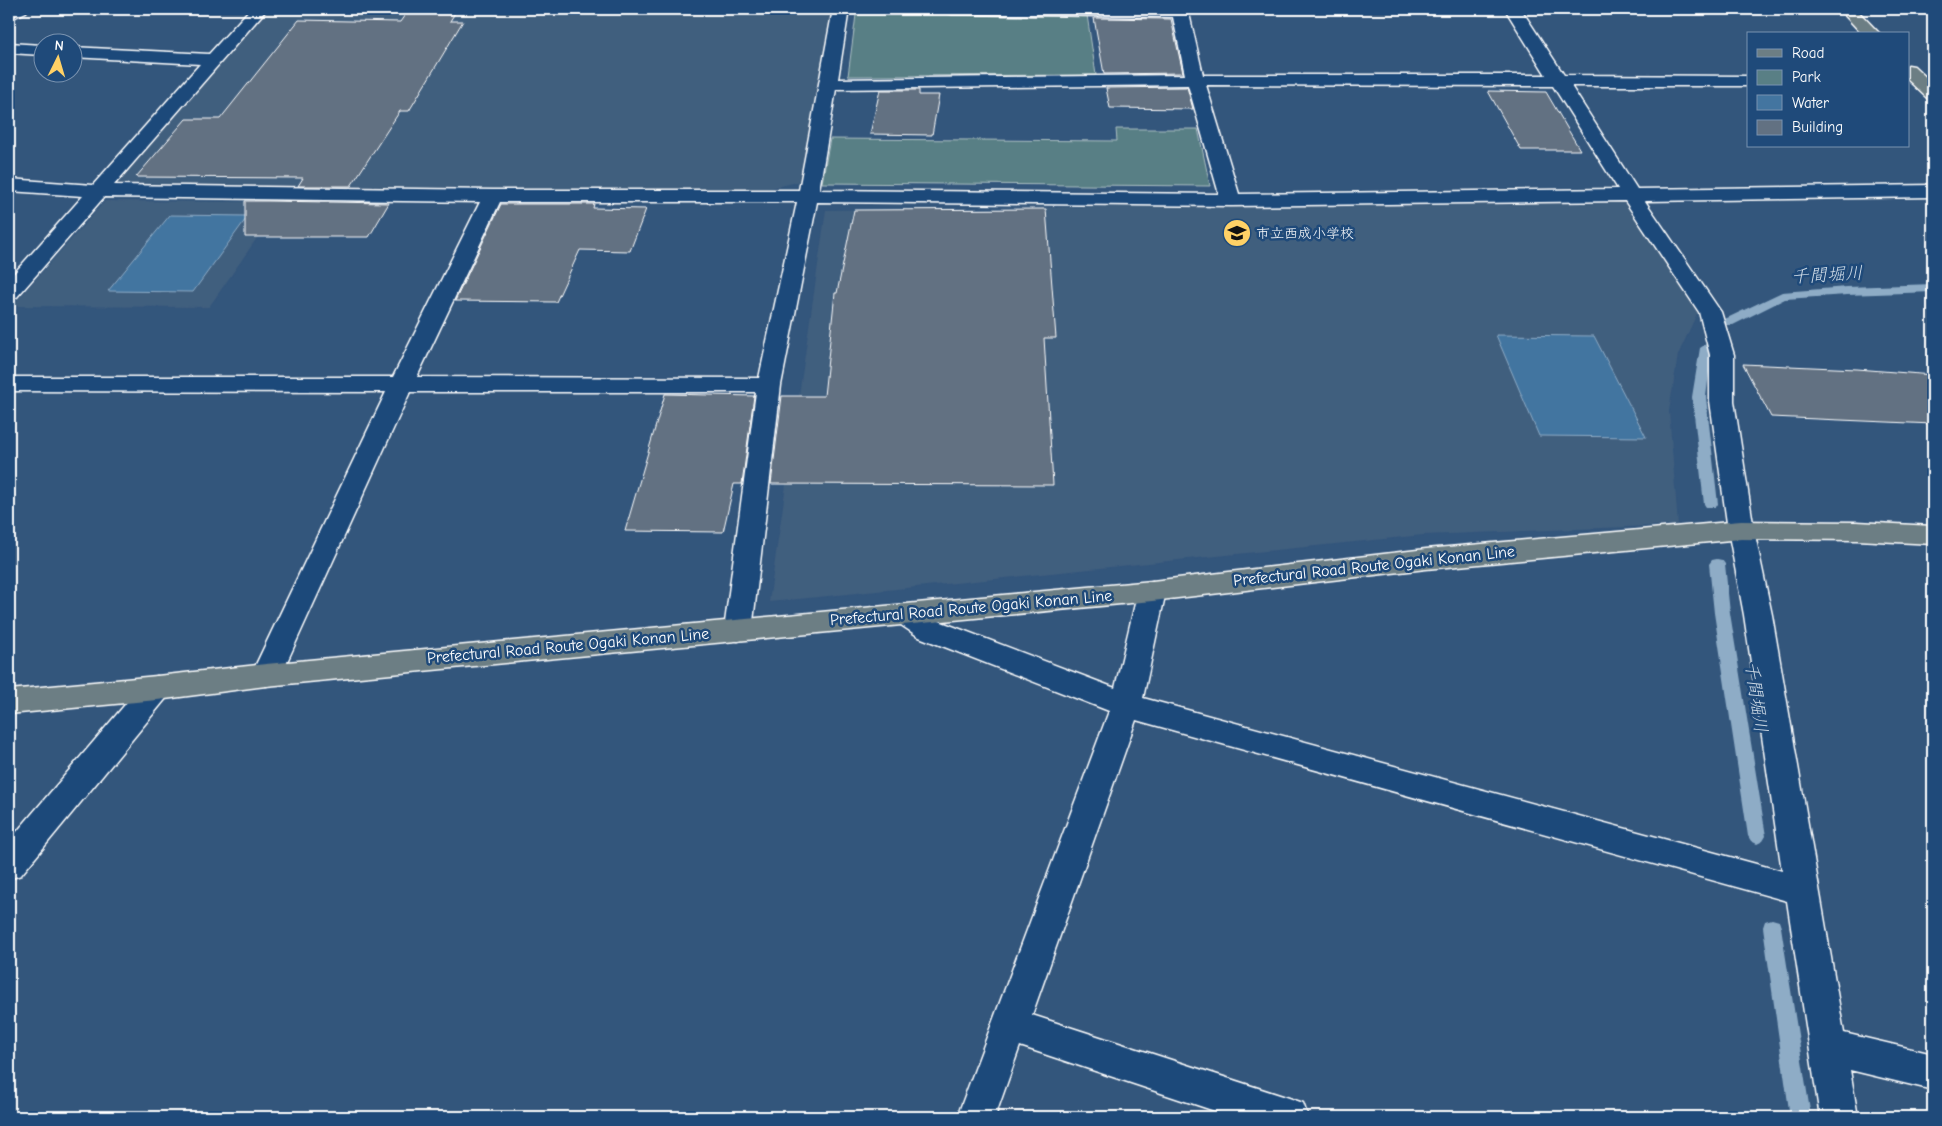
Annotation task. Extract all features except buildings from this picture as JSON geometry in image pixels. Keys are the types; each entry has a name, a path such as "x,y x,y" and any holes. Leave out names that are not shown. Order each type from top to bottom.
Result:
{"main road":[{"path":"1847,9 1870,32"},
{"path":"1911,76 1933,94"},
{"name":"Prefectural Road Route Ogaki Konan Line","path":"9,702 157,688 266,675 1152,591 1426,559 1741,530 1857,531 1933,535"}],"street":[{"path":"9,15 20,9"},
{"path":"9,292 259,9"},
{"path":"738,630 769,385 808,196 841,9"},
{"path":"952,9 1180,10 1195,80 1231,200"},
{"path":"1513,9 1632,196 1710,312 1722,355 1722,401 1741,530 1758,614 1839,1117"},
{"path":"9,48 32,49"},
{"path":"82,53 214,60"},
{"path":"829,84 1195,80 1747,81"},
{"path":"9,185 98,191 493,196 808,196 1231,200 1933,191"},
{"path":"266,675 401,385 493,196"},
{"path":"9,384 769,385"},
{"path":"976,1117 1126,705 1152,591"},
{"path":"905,614 929,629 1126,705 1803,891"},
{"path":"9,866 157,688"},
{"path":"1010,1024 1288,1117"},
{"path":"1828,1048 1933,1072"}],"shaded area":[{"path":"267,9 832,9 801,181 764,190 121,191 112,185"},
{"path":"1626,200 1699,309 1678,355 1669,411 1678,525 1423,535 769,602 826,210"},
{"path":"105,201 282,202 209,307 12,306"}],"green space":[{"path":"856,15 1087,15 1096,75 848,76"},
{"path":"1116,129 1198,129 1210,186 822,183 830,139 1117,141"}],"water":[{"path":"170,215 248,216 193,292 108,291"},
{"path":"1496,335 1594,336 1646,437 1539,436"}],"waterway":[{"name":"千間堀川","path":"1729,322 1782,296 1847,291 1933,288"},
{"name":"千間堀川","path":"1706,348 1699,397 1711,504"},
{"name":"千間堀川","path":"1717,564 1722,613 1757,836"},
{"name":"千間堀川","path":"1772,927 1801,1117"}],"place":[{"name":"市立西成小学校","path":"1237,233"}]}
